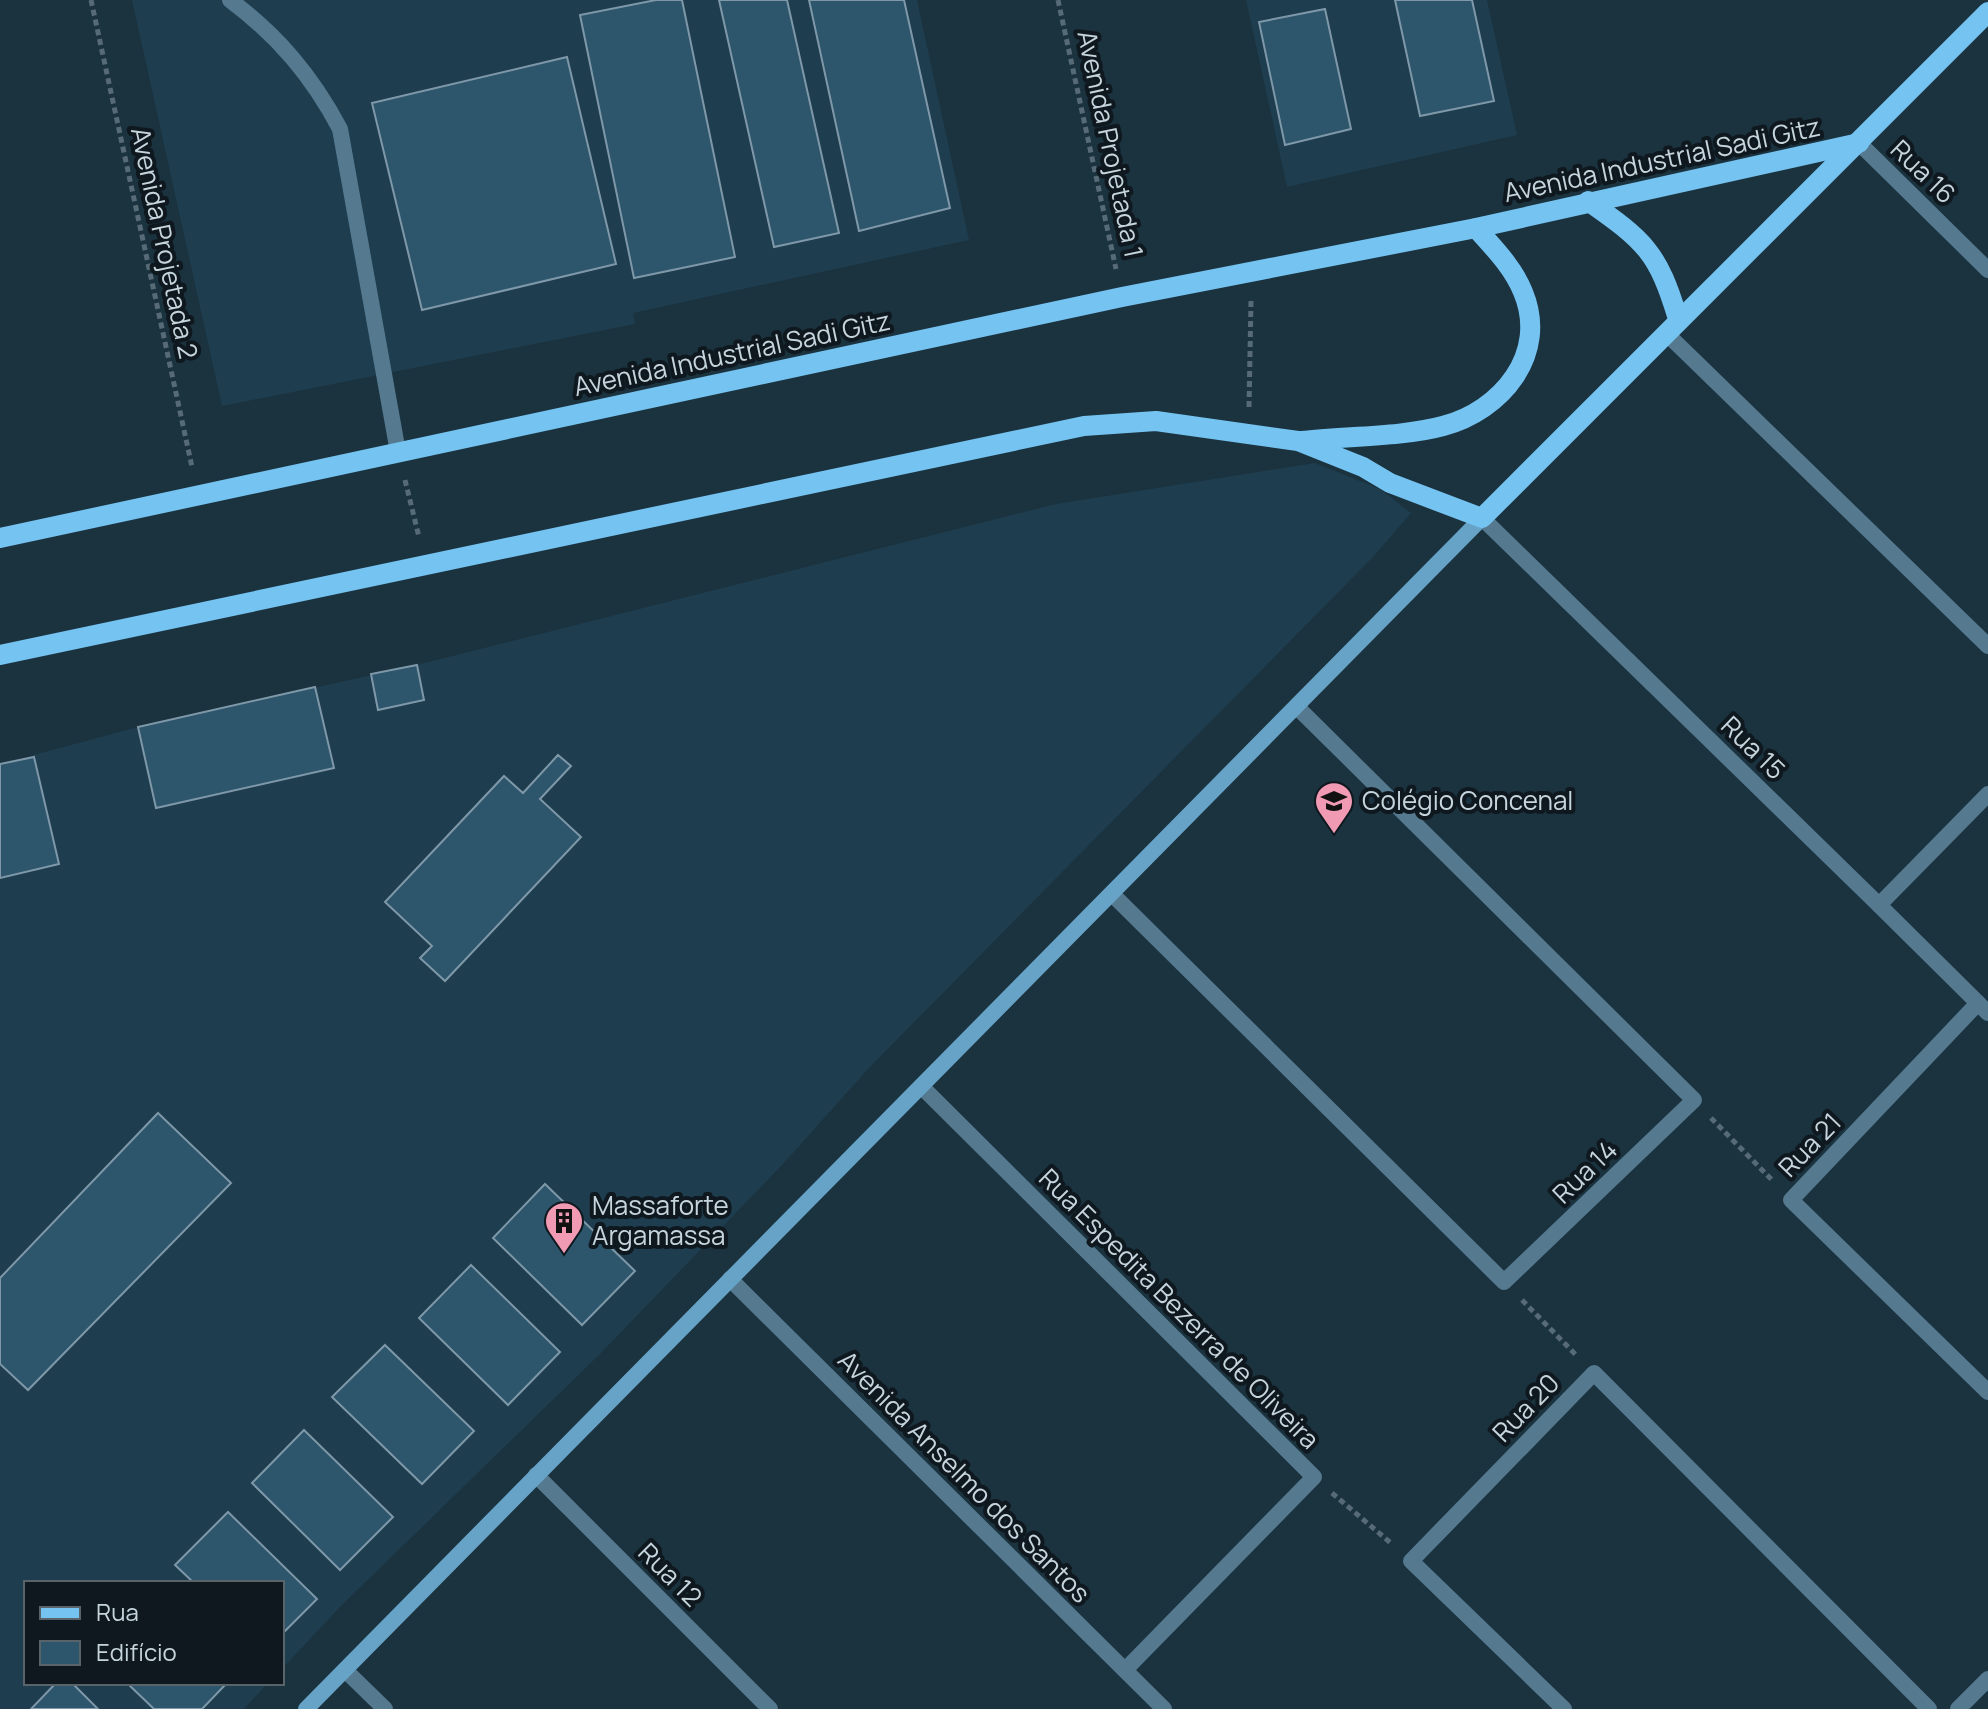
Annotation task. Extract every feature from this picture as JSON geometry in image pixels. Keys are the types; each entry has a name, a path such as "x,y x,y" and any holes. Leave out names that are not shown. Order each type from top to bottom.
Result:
{"main road":[{"path":"1482,518 1988,12"},
{"name":"Avenida Industrial Sadi Gitz","path":"0,538 1122,297 1476,228 1859,143"},
{"path":"1588,201 1648,246 1668,285 1673,327"},
{"name":"Avenida Industrial Sadi Gitz","path":"1298,441 1442,426 1476,413 1501,396 1520,368 1529,316 1516,279 1476,228"},
{"name":"Avenida Industrial Sadi Gitz","path":"0,655 1084,426 1156,421 1298,441 1363,467 1390,483 1482,518"}],"street":[{"path":"230,0 267,28 293,56 320,90 340,129 398,452"},
{"name":"Rua 16","path":"1859,143 1988,270"},
{"path":"1673,327 1988,646"},
{"path":"306,1709 1298,708 1482,518"},
{"name":"Rua 15","path":"1482,518 1983,1008"},
{"path":"1298,708 1694,1100"},
{"path":"1879,905 1988,794"},
{"path":"1112,894 1504,1282"},
{"name":"Rua 21","path":"1983,1008 1791,1200 1988,1392"},
{"name":"Rua Espedita Bezerra de Oliveira","path":"922,1087 1314,1477 1125,1670"},
{"name":"Rua 14","path":"1504,1282 1694,1100"},
{"name":"Avenida Anselmo dos Santos","path":"730,1279 1164,1709"},
{"name":"Rua 20","path":"1411,1561 1594,1373 1929,1709"},
{"name":"Rua 12","path":"536,1475 770,1709"},
{"path":"1411,1561 1564,1709"},
{"path":"345,1670 385,1709"},
{"path":"1958,1709 1988,1679"}],"path":[{"name":"Avenida Projetada 2","path":"91,0 199,495"},
{"name":"Avenida Projetada 1","path":"1058,0 1122,297"},
{"path":"1249,434 1251,272"},
{"path":"398,452 426,565"},
{"path":"1694,1100 1791,1200"},
{"path":"1504,1282 1594,1373"},
{"path":"1314,1477 1411,1561"}],"shaded area":[{"path":"132,0 917,0 969,240 633,313 635,324 222,406"},
{"path":"1246,0 1487,0 1517,135 1287,187"},
{"path":"1315,463 1380,489 1411,513 1374,556 868,1069 784,1163 599,1355 341,1606 284,1667 284,1581 24,1581 24,1685 266,1685 244,1709 0,1709 0,764 138,727 417,665 1056,504"}],"building":[{"path":"656,0 682,0 735,257 634,278 580,15"},
{"path":"719,0 787,0 839,233 774,247"},
{"path":"809,0 904,0 950,208 859,231"},
{"path":"1395,0 1472,0 1494,101 1420,116"},
{"path":"1325,9 1351,129 1285,145 1259,22"},
{"path":"567,57 616,264 422,310 372,103"},
{"path":"417,665 424,700 378,710 371,674"},
{"path":"315,687 334,768 156,808 138,727"},
{"path":"558,755 571,766 540,799 581,837 445,981 420,958 432,946 385,902 504,776 523,793"},
{"path":"34,757 59,864 0,878 0,764"},
{"path":"158,1113 231,1183 28,1390 0,1364 0,1278"},
{"name":"Massaforte Argamassa","path":"545,1184 635,1271 582,1325 493,1238"},
{"path":"471,1265 560,1352 508,1405 419,1318"},
{"path":"385,1345 474,1431 422,1484 332,1397"},
{"path":"304,1430 393,1517 340,1570 252,1483"},
{"path":"228,1512 317,1599 284,1632 284,1581 192,1581 175,1565"},
{"path":"54,1685 74,1685 98,1709 31,1709"},
{"path":"129,1685 225,1685 202,1709 154,1709"}],"place":[{"name":"Colégio Concenal","path":"1334,835"},
{"name":"Massaforte Argamassa","path":"564,1255"}]}
